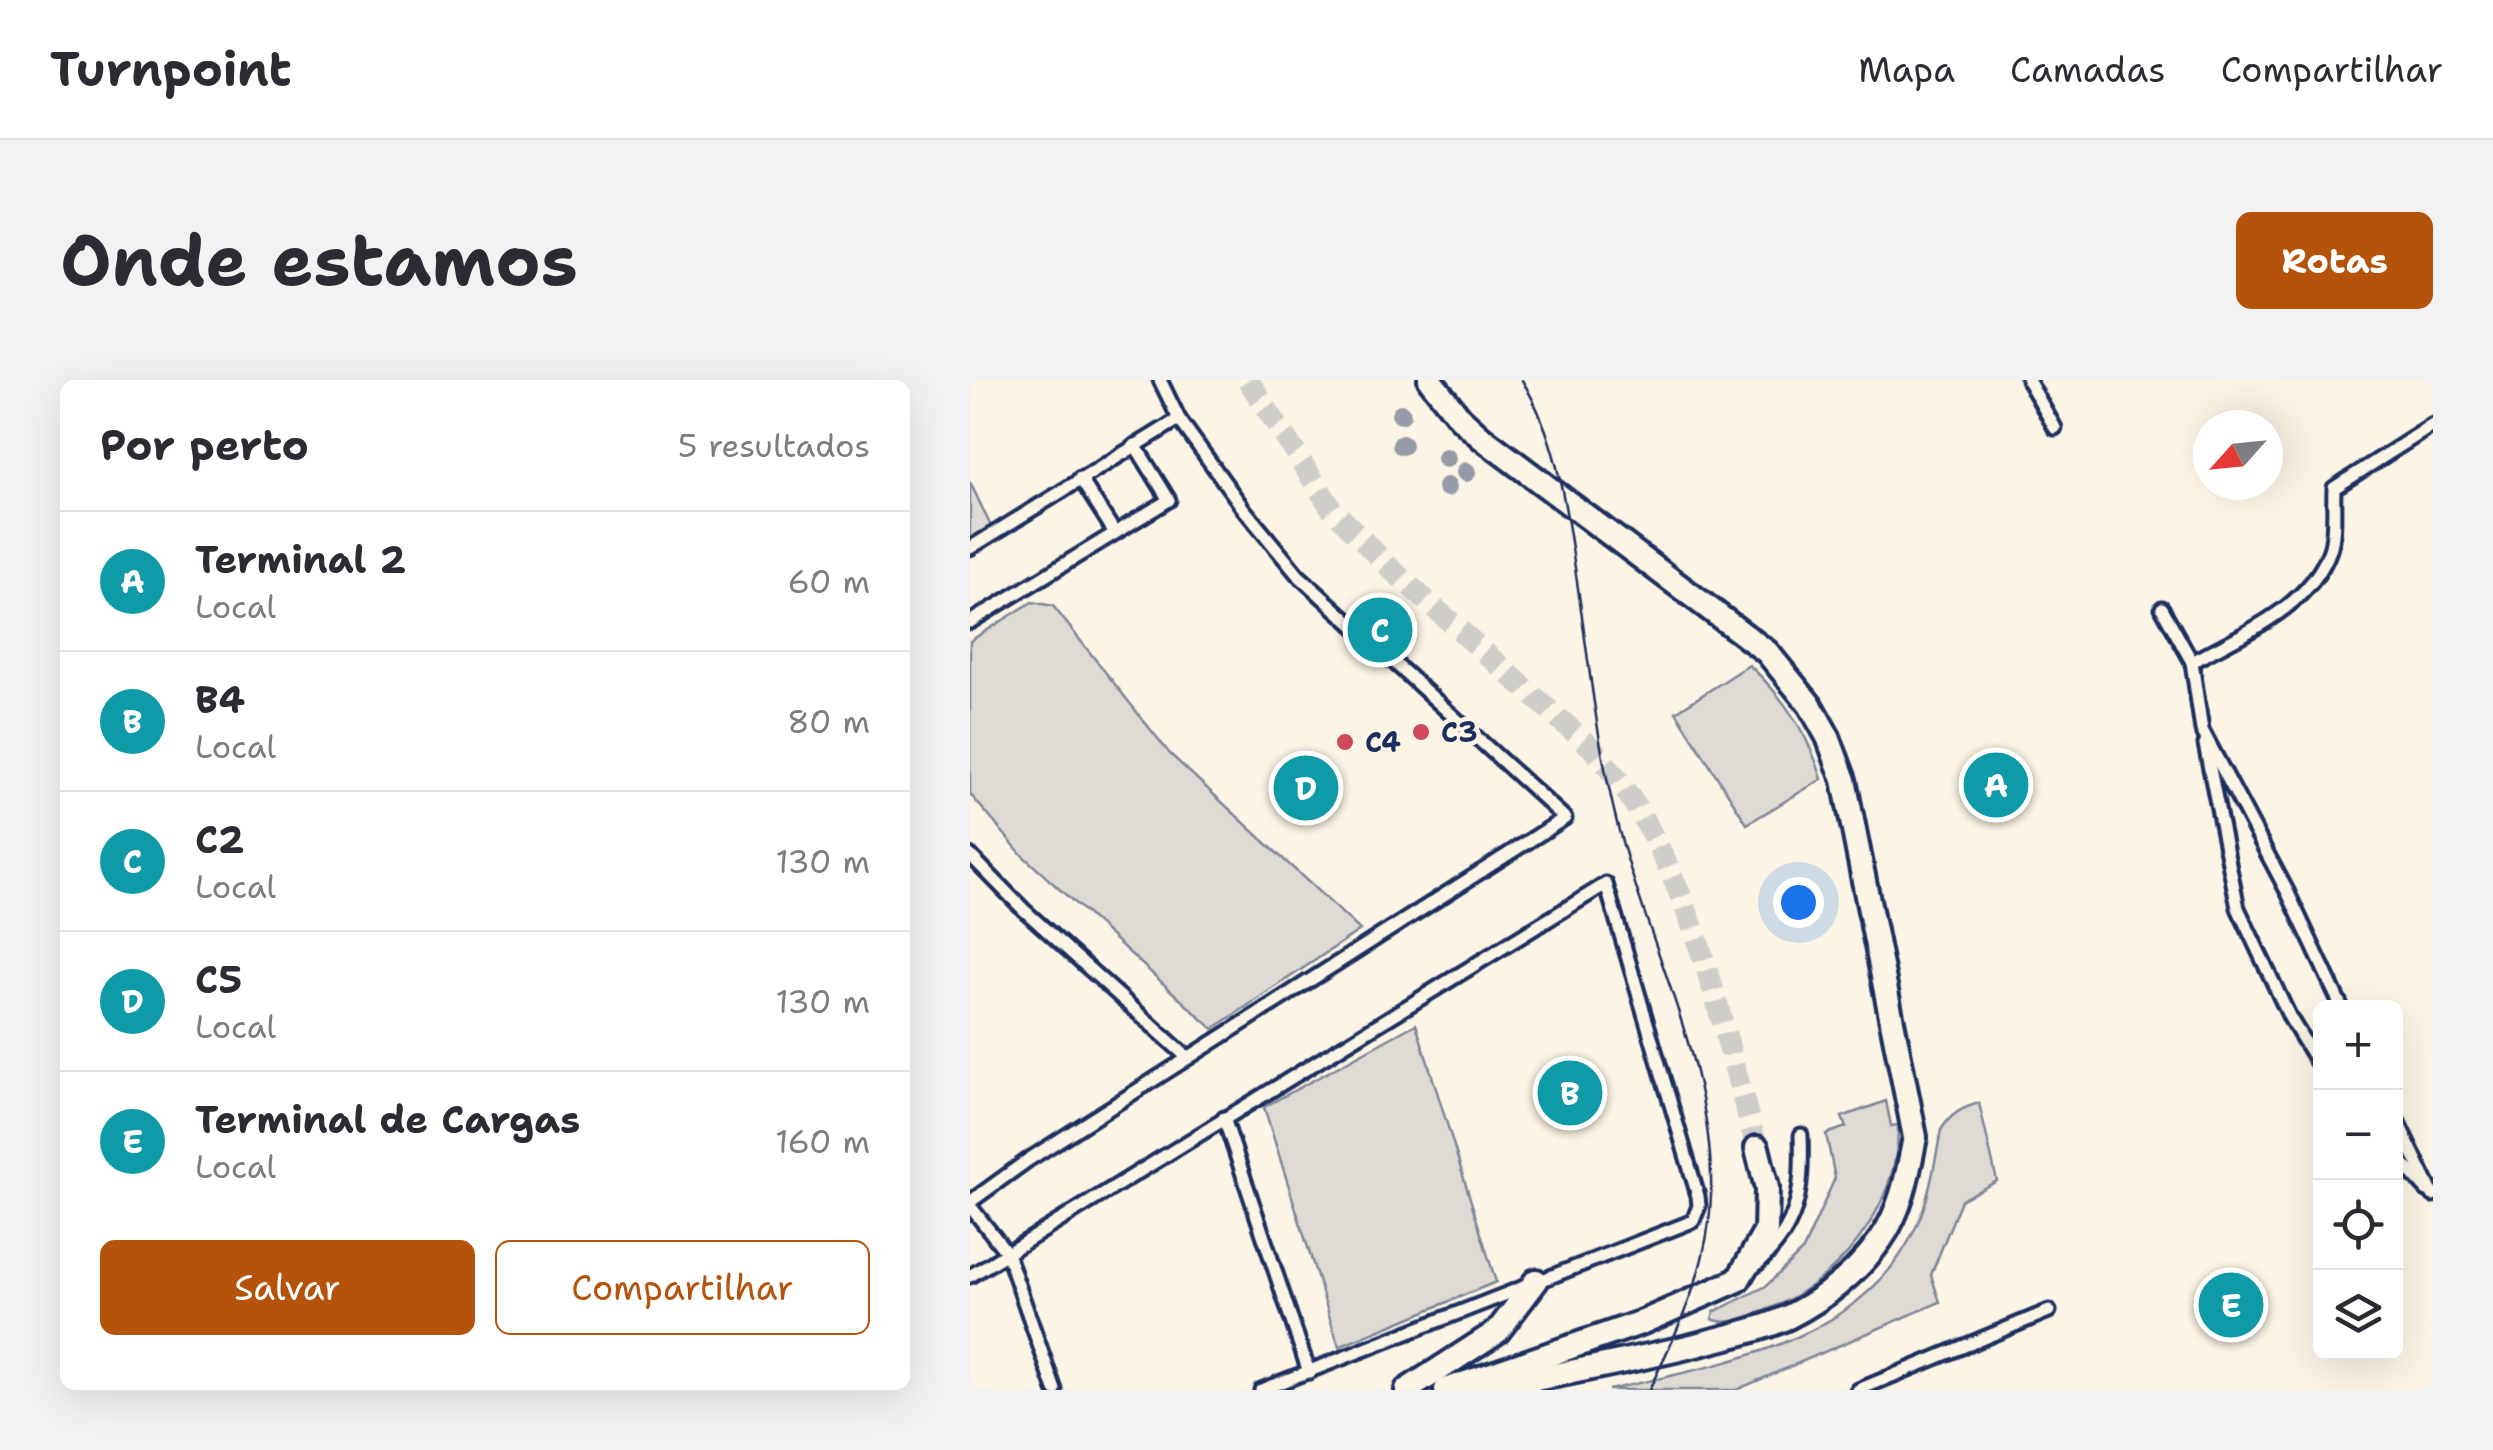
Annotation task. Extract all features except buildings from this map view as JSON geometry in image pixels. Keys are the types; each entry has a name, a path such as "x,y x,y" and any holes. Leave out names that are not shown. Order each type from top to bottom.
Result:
{"street":[{"path":"1430,380 1460,418 1482,438 1768,652 1810,705 1844,780 1915,1137 1901,1196 1881,1239 1839,1286 1811,1304 1784,1319 1738,1334 1481,1390"},
{"path":"1446,1390 1642,1322 1738,1280 1766,1231 1767,1188 1758,1148"},
{"path":"1407,1390 1498,1331 1536,1281"}],"lane":[{"path":"1055,1390 1007,1253 970,1204 1028,1160 1564,818 1298,575 1179,419 1160,380"},
{"path":"2028,380 2056,428"},
{"path":"970,548 1179,419"},
{"path":"2192,662 2277,614 2312,583 2331,548 2334,488 2433,425"},
{"path":"970,622 1169,500 1134,445"},
{"path":"1080,478 1115,532"},
{"path":"2162,608 2192,662 2238,908 2290,1018 2313,1055"},
{"path":"2202,730 2288,893 2338,1000"},
{"path":"970,855 1024,910 1188,1058"},
{"path":"970,1276 1606,884 1698,1196 1693,1221 1261,1390"},
{"path":"1224,1118 1309,1372"},
{"path":"2403,1133 2433,1196"},
{"path":"1738,1280 1777,1247 1790,1225 1800,1186 1801,1135"},
{"path":"2403,1164 2433,1196"},
{"path":"1858,1390 2049,1311"}],"shaded area":[{"path":"970,482 994,533 970,546"},
{"path":"1032,602 1053,606 1170,754 1360,930 1213,1029 1023,856 970,794 970,641"},
{"path":"1749,665 1793,717 1810,746 1822,779 1747,824 1676,712"},
{"path":"1416,1024 1496,1282 1339,1347 1264,1107"},
{"path":"1886,1101 1891,1126 1898,1125 1896,1156 1888,1186 1858,1241 1812,1285 1786,1301 1735,1320 1712,1319 1714,1312 1766,1286 1803,1250 1835,1178 1826,1134 1846,1127 1842,1117"},
{"path":"1979,1103 1997,1181 1961,1200 1931,1275 1940,1302 1736,1390 1608,1390 1696,1370 1784,1343 1825,1323 1861,1298 1892,1267 1916,1227 1941,1130 1957,1112"}],"tunnel":[{"path":"1248,380 1332,509 1391,569 1592,748 1626,791 1677,886 1713,990 1757,1148"}],"tram line":[{"path":"1522,380 1544,425 1558,471 1610,792 1630,869 1691,1054 1709,1148 1711,1196 1705,1248 1681,1320 1649,1390"}],"place":[{"name":"C2","path":"1380,630"},
{"name":"C3","path":"1421,732"},
{"name":"C4","path":"1345,742"},
{"name":"Terminal 2","path":"1996,785"},
{"name":"C5","path":"1306,788"},
{"name":"B4","path":"1570,1093"},
{"name":"Terminal de Cargas","path":"2231,1305"}]}
